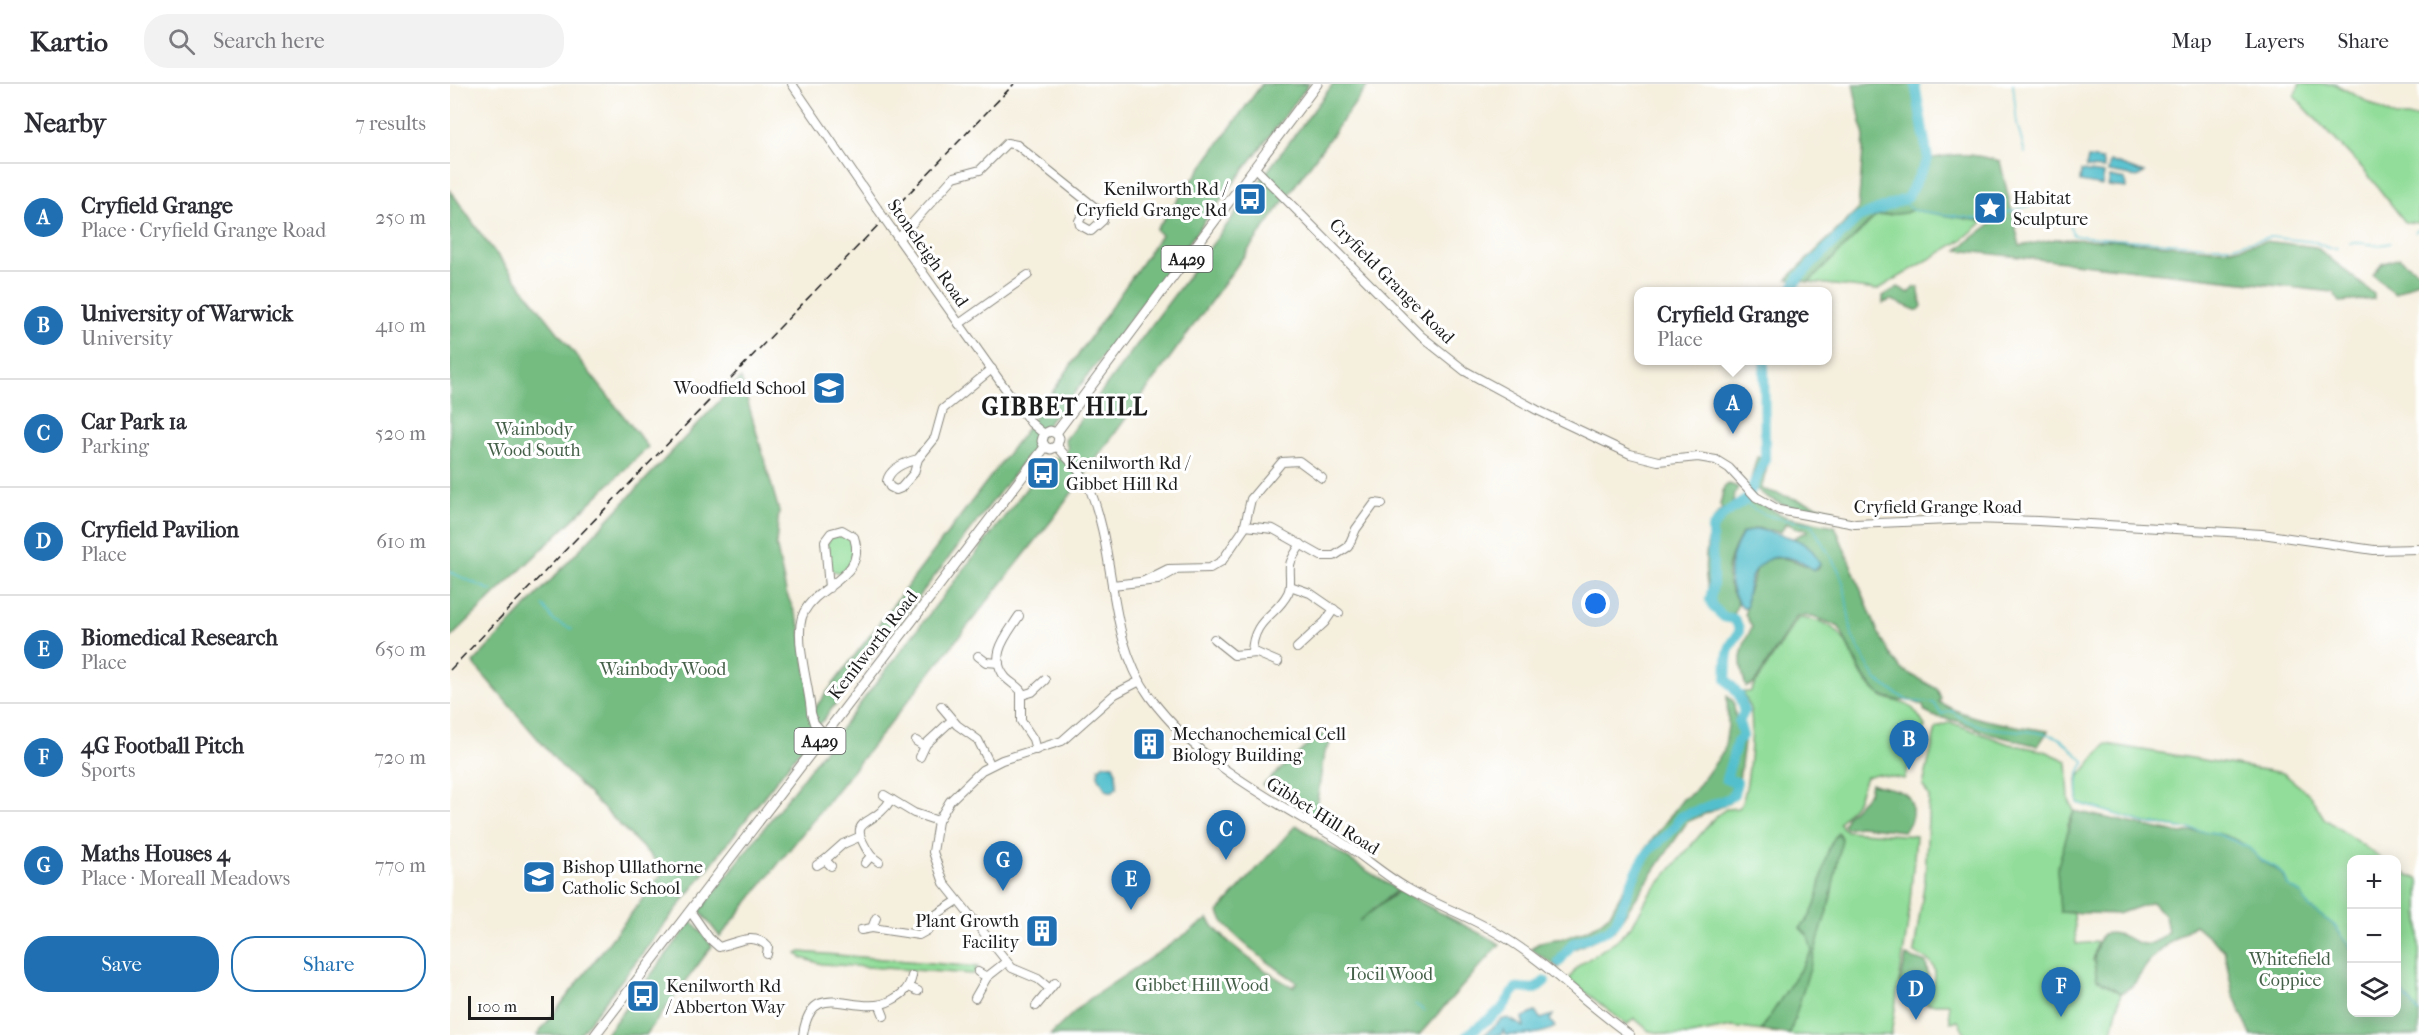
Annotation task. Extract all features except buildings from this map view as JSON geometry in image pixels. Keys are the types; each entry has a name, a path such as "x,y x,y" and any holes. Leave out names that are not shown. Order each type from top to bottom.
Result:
{"main road":[{"name":"A429","path":"1056,433 1317,84"},
{"path":"1050,431 1056,433 1059,438 1057,446 1051,449 1045,447 1042,441 1044,434 1050,431"},
{"name":"Kenilworth Road","path":"595,1035 1045,447"}],"street":[{"name":"Stoneleigh Road","path":"792,84 959,324 1031,423 1044,434"},
{"path":"899,238 954,177 980,170 1006,143 1017,145 1089,203"},
{"name":"Cryfield Grange Road","path":"1255,168 1421,336 1465,370 1537,410 1630,454 1658,461 1698,457 1716,460 1729,468 1756,497 1769,506 1787,512 1855,524 1973,519 2038,521 2252,533 2374,550 2419,549"},
{"path":"959,324 1028,276"},
{"path":"918,459 936,438 943,409 992,369"},
{"name":"Gibbet Hill Road","path":"1057,446 1088,485 1099,520 1125,645 1140,681 1181,732 1234,777 1336,839 1406,888 1479,923 1518,946 1630,1035"},
{"path":"1112,585 1144,581 1163,571 1200,569 1217,565 1227,557 1245,526 1251,498 1282,462 1299,461 1322,478"},
{"path":"1245,526 1274,529 1325,557 1342,553 1376,501"},
{"path":"825,735 814,723 811,713 800,625 808,606 829,588 857,558 854,537 847,532 831,532 825,541 829,588"},
{"path":"1252,652 1253,641 1261,623 1286,597 1290,586 1290,564 1301,544"},
{"path":"1290,586 1310,593 1337,611 1297,648"},
{"path":"1020,616 1014,630 1000,646 999,663 1005,676 1022,695 1021,721 1033,739 1036,750"},
{"path":"1214,639 1234,656 1252,652 1278,662"},
{"path":"978,656 986,662 999,663"},
{"path":"1022,695 1032,692 1045,680"},
{"path":"1036,1006 1053,986 1016,971 1006,962 998,947 944,883 934,859 933,839 938,821 954,796 990,764 1062,741 1115,694 1140,681"},
{"path":"941,706 952,720 975,737 990,764"},
{"path":"920,757 924,746 952,720"},
{"path":"916,741 924,746"},
{"path":"879,862 871,856 859,837 862,824 883,813 888,797 914,813 938,821"},
{"path":"824,864 843,844 859,837"},
{"path":"865,863 871,856"},
{"path":"861,930 872,928 919,936 928,930 937,915 957,900"},
{"path":"690,910 709,938 719,947 741,938 776,943"},
{"path":"872,928 876,918"},
{"path":"765,943 768,947 767,954"},
{"path":"975,998 987,977 1006,962"},
{"path":"978,972 987,977"},
{"path":"803,1035 806,1018 812,1010 828,1000 868,1008 880,1006 902,994 909,987 912,976"},
{"path":"909,987 918,991"},
{"path":"880,1006 884,1016"}],"green space":[{"name":"Wainbody Wood","path":"1262,84 1309,84 1060,412 1052,417 1037,444 579,1035 537,1035 665,870 562,767 473,663 741,378 779,511 776,544 786,592 800,625 812,712 1031,423 1161,235 1156,230"},
{"path":"1333,84 1369,84 1052,520 720,937 700,911 1049,459 1062,457 1068,448 1065,440"},
{"path":"1853,84 1915,84 1929,159 1964,155 1981,156 2000,161 2020,246 2056,239 2111,240 2211,249 2232,249 2265,241 2316,247 2374,294 2374,299 2340,302 2333,292 1957,250 1992,223 1912,210 1905,213 1876,216 1809,282 1787,279 1858,210 1864,137"},
{"path":"2300,84 2335,84 2395,117 2419,117 2419,223 2405,222 2365,171 2294,96"},
{"name":"Wainbody Wood South","path":"450,190 483,237 648,447 450,638"},
{"path":"1912,210 1984,221 1962,240 1877,290 1809,282 1876,216 1905,213"},
{"path":"2399,258 2419,272 2419,280 2395,294 2373,275 2382,264"},
{"path":"1898,287 1909,293 1914,287 1918,288 1922,306 1918,311 1892,300 1883,303 1883,296"},
{"path":"1757,457 1765,459 1767,467 1761,489 1834,510 1835,518 1780,503 1760,492 1750,483"},
{"path":"1729,484 1738,487 1732,502 1740,502 1745,496 1786,517 1835,526 1878,632 1901,669 1937,689 1941,698 1939,702 1964,714 2048,731 2038,746 1933,716 1925,712 1923,706 1910,700 1899,701 1880,695 1864,677 1839,627 1813,616 1797,616 1754,684 1746,687 1741,657 1744,643 1752,627 1745,614 1747,595 1759,563 1780,558 1794,561 1814,570 1820,565 1806,545 1793,538 1808,531 1803,528 1799,529 1786,523 1781,532 1757,528 1742,533 1733,552 1728,574 1730,587 1738,604 1733,614 1725,614 1709,591 1706,560 1712,524 1722,509 1720,505 1724,487"},
{"path":"840,533 850,537 855,559 840,573 830,570 826,546 831,536"},
{"path":"1798,618 1817,621 1831,627 1841,635 1858,669 1877,693 1911,707 1925,726 1904,779 1876,774 1866,777 1857,801 1839,823 1847,831 1916,836 1908,923 1891,1035 1794,1035 1732,1027 1690,1035 1674,1035 1649,1031 1634,1018 1627,1025 1569,979 1578,966 1617,940 1633,924 1649,895 1716,816 1726,809 1739,808 1748,777 1751,734 1750,711 1743,692 1750,692"},
{"path":"1727,696 1733,701 1738,731 1745,735 1737,795 1729,803 1687,822 1614,931 1572,950 1559,968 1531,949 1543,941 1567,937 1584,931 1610,914 1646,848 1683,799 1694,792 1724,751 1728,726"},
{"path":"1950,722 2009,744 2045,751 2067,761 2069,800 2074,811 2068,825 2060,912 2074,913 2076,944 2097,942 2093,960 2097,979 2121,993 2111,1035 1966,1035 1958,1021 1950,1022 1949,1004 1926,1004 1927,989 1933,986 1935,971 1931,963 1914,952 1925,879 1929,797 1923,786 1936,728"},
{"path":"1330,734 1333,739 1324,753 1315,817 1263,785 1318,736"},
{"path":"2106,744 2283,773 2310,795 2324,818 2376,855 2347,855 2347,943 2334,925 2309,907 2301,894 2288,886 2285,877 2275,867 2261,860 2248,847 2215,833 2145,823 2078,803 2077,779"},
{"path":"1871,783 1898,790 1908,796 1912,816 1903,831 1860,826 1846,828 1843,825 1847,816 1869,793"},
{"name":"Whitefield Coppice","path":"2074,811 2182,834 2199,831 2217,833 2234,839 2251,850 2260,860 2275,868 2288,886 2301,894 2309,907 2334,925 2347,943 2347,1017 2401,1017 2401,989 2419,1013 2419,1035 2251,1035 2233,994 2224,950 2195,925 2159,951 2135,983 2121,993 2097,979 2095,955 2103,934 2113,933 2136,942 2150,944 2168,931 2165,916 2152,902 2118,914 2060,912 2057,869"},
{"path":"1296,825 1397,890 1359,921 1399,891 1500,944 1419,1035 1050,1035 1085,1002 1208,919 1224,938 1293,987 1297,982 1240,940 1222,920 1219,911"},
{"path":"1838,833 1842,839 1830,901 1790,1034 1761,1030 1812,951 1808,936 1800,928 1814,907 1827,855"},
{"path":"2401,871 2419,880 2419,1013 2401,989"},
{"path":"692,921 712,946 646,1035 605,1035"},
{"path":"801,952 978,967 973,974 822,964 802,958 797,954"},
{"path":"1906,956 1926,963 1929,978 1926,984 1900,984"}],"water":[{"path":"2088,158 2102,160 2104,169 2086,168"},
{"path":"2110,161 2144,173 2137,177 2108,172"},
{"path":"2081,171 2104,174 2102,186 2080,182"},
{"path":"2110,177 2125,180 2126,188 2108,186"},
{"path":"1757,529 1803,543 1810,548 1820,565 1814,570 1802,562 1789,558 1777,557 1768,560 1754,572 1750,582 1747,606 1743,608 1732,590 1731,562 1743,533"},
{"path":"1104,764 1113,765 1116,772 1117,787 1112,792 1106,790 1098,776 1099,768"},
{"path":"1535,1012 1541,1019 1553,1015 1550,1020 1555,1027 1545,1032 1532,1034 1505,1035 1503,1030 1501,1035 1484,1035 1501,1020 1508,1018 1524,1027 1522,1018"}],"waterway":[{"path":"1793,287 1799,277 1858,218 1907,198 1928,159 1915,84"},
{"path":"2013,84 2017,124 2025,153"},
{"path":"1991,220 2002,214 2056,198 2061,198 2065,206"},
{"path":"1902,201 1912,210 1985,220"},
{"path":"2068,220 2073,235 2079,236 2211,246 2231,246 2270,237 2315,242 2328,248 2337,248"},
{"path":"2415,232 2419,229"},
{"path":"2350,243 2380,245 2390,243"},
{"path":"1559,962 1572,944 1608,930 1615,923 1642,862 1651,849 1673,829 1680,817 1727,799 1734,794 1737,782 1726,779 1737,742 1743,736 1739,722 1744,712 1739,695 1726,679 1728,653 1739,629 1734,619 1724,617 1713,607 1710,600 1713,585 1712,529 1722,516 1747,499 1765,459 1764,365"},
{"path":"1747,499 1747,504 1762,513 1811,524 1839,571 1844,585 1852,636 1876,680 1908,701 1934,703 1941,714 1952,711 1977,725 2060,738 2085,762 2078,777 2078,803 2145,823 2215,833 2248,847 2261,860 2275,867 2285,877 2288,886 2301,894 2309,907 2334,925 2347,942"},
{"path":"450,572 492,591"},
{"path":"543,606 554,621 572,629"},
{"path":"1467,1035 1501,1010 1516,988 1535,989 1545,981"},
{"path":"2401,990 2419,1013"},
{"path":"1415,1004 1425,1011"}],"railway":[{"path":"450,670 1014,84"}],"place":[{"name":"Kenilworth Rd / Cryfield Grange Rd","path":"1250,199"},
{"name":"Habitat Sculpture","path":"1990,208"},
{"name":"Woodfield School","path":"829,388"},
{"name":"Cryfield Grange","path":"1733,434"},
{"name":"Kenilworth Rd / Gibbet Hill Rd","path":"1043,473"},
{"name":"Mechanochemical Cell Biology Building","path":"1149,744"},
{"name":"University of Warwick","path":"1909,770"},
{"name":"Car Park 1a","path":"1226,860"},
{"name":"Bishop Ullathorne Catholic School","path":"539,877"},
{"name":"Maths Houses 4","path":"1003,891"},
{"name":"Biomedical Research","path":"1131,910"},
{"name":"Plant Growth Facility","path":"1042,931"},
{"name":"Kenilworth Rd / Abberton Way","path":"643,996"},
{"name":"4G Football Pitch","path":"2061,1017"},
{"name":"Cryfield Pavilion","path":"1916,1020"}],"district":[{"name":"GIBBET HILL","path":"1065,407"}],"park label":[{"name":"Tocil Wood","path":"1390,974"},
{"name":"Gibbet Hill Wood","path":"1202,985"}]}
